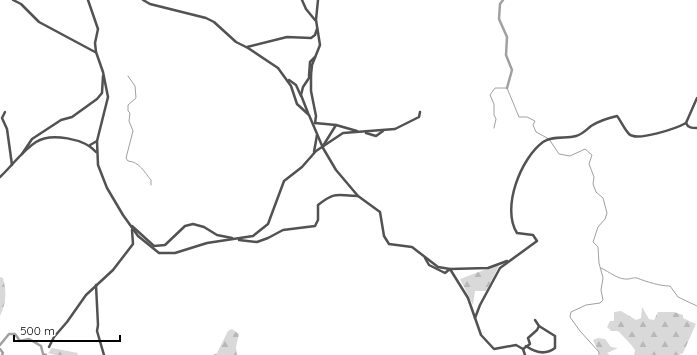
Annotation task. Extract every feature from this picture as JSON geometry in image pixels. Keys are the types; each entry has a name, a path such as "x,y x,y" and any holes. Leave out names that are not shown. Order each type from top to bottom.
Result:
{"street":[{"path":"13,0 21,4 39,22 96,52"},
{"path":"88,0 98,29 95,43 96,52 103,72 108,102 97,141 96,153 98,165 107,188 129,225 150,248 159,253 175,253 207,243 250,238 268,224 284,181 302,166 313,154 343,133 395,129 419,117 420,112"},
{"path":"143,0 150,4 206,18 214,22 226,36 247,47 278,68 296,85 315,125 323,147 336,170 358,196 380,212 384,236 389,244 412,247 438,267 450,269 488,268 518,256 537,241 533,235 517,233 513,227 513,190 522,169 532,154 544,142 578,136 591,126 617,116 629,134 633,136 652,134 686,123 697,98"},
{"path":"302,0 306,9 316,20"},
{"path":"313,154 317,140 315,125 316,116 311,91 310,62 316,56 320,45 316,20 318,0"},
{"path":"247,47 286,37 311,38 315,35 318,28"},
{"path":"22,154 32,139 61,120 72,118 97,99 102,93 103,72"},
{"path":"301,95 310,75"},
{"path":"285,76 297,104 308,113"},
{"path":"4,112 2,118 7,129 12,165"},
{"path":"686,123 692,128 697,128"},
{"path":"315,125 336,125 376,136 384,130"},
{"path":"323,147 336,125"},
{"path":"0,177 38,140 72,139 90,145 96,153"},
{"path":"90,145 97,141"},
{"path":"129,225 154,246 165,245 185,226 193,224 204,227 217,235 258,242 282,230 312,228 318,220 318,205 338,194 358,196"},
{"path":"49,347 54,337 96,285 113,270 133,244 132,228"},
{"path":"475,318 480,305 500,268 509,260"},
{"path":"450,269 463,288 481,335 494,349 516,345 523,349 525,355"},
{"path":"96,285 98,325 96,331 104,355"},
{"path":"526,346 538,354 549,353 555,348 555,336 539,326 536,320"},
{"path":"523,349 530,344 528,338 537,330 539,326"}],"green space":[{"path":"500,264 486,291 475,291 473,305 460,279"},
{"path":"0,277 3,278 5,288 5,302 0,316"},
{"path":"642,307 649,319 654,320 658,312 674,312 683,315 683,318 696,324 683,353 679,355 634,355 635,350 632,345 618,331 611,331 607,327 610,321 614,321 614,312 621,311 636,320 641,318"},
{"path":"232,329 239,334 236,347 237,355 213,355 217,353 228,331"},
{"path":"598,338 605,339 611,347 618,348 607,353 609,355 600,355 593,340"},
{"path":"52,348 78,353 77,355 55,355 48,353"}],"waterway":[{"path":"503,0 500,4 499,19 507,37 506,55 512,70 507,88"},
{"path":"128,76 135,86 136,98 128,105 128,111 130,113 129,121 133,131 126,158 128,161 136,163 141,168 151,180 151,185"},
{"path":"494,128 496,119 494,115 494,104 490,95 495,88 507,88 519,117 527,117 535,121 533,125 536,132 549,139 559,154 570,156 585,149 592,155 589,164 594,177 593,184 596,192 603,198 607,213 605,219 598,227 593,242 598,247 599,263 603,278 601,290 603,300 600,303 586,305 571,312 570,317 580,331 599,352 599,355"},
{"path":"601,268 624,279 636,278 654,284 670,286 678,297 697,306"},
{"path":"0,345 9,334 15,334 20,341 29,339 41,346 43,354 46,355"},
{"path":"0,349 3,353 2,355"}]}
